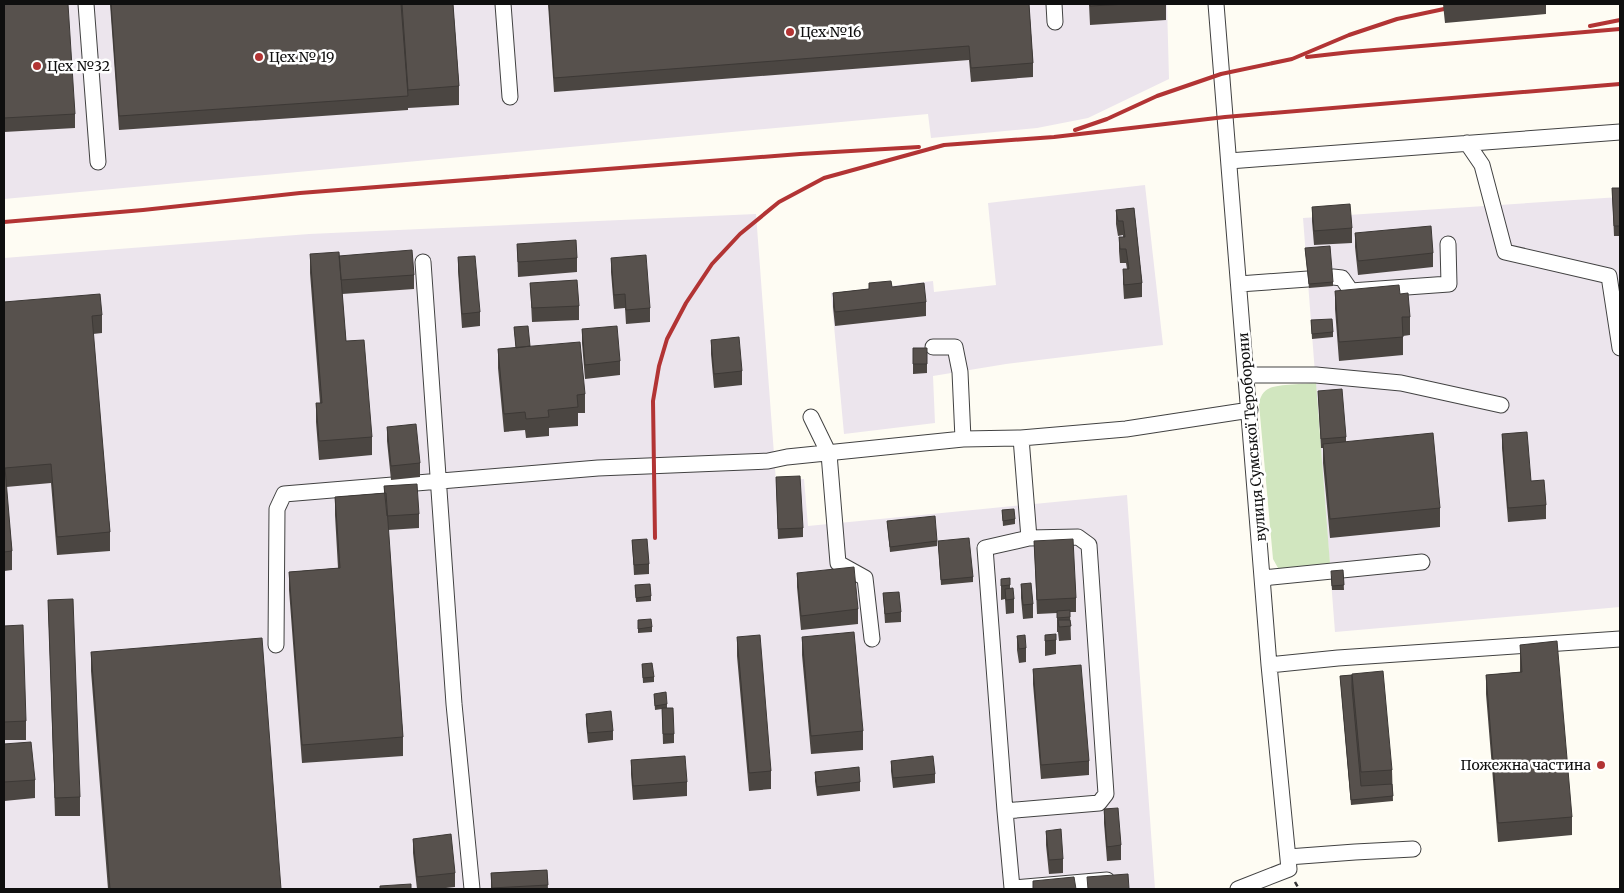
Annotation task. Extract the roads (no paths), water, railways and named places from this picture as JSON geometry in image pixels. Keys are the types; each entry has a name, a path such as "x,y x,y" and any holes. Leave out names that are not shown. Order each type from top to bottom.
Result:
{"street":[{"path":"86,4 98,162"},
{"path":"503,4 510,96"},
{"path":"1054,4 1056,22"},
{"name":"вулиця Сумської Тероборони","path":"1216,4 1288,863"},
{"path":"1229,161 1620,132"},
{"path":"1466,143 1482,165 1505,252 1609,276 1620,348"},
{"path":"1333,277 1342,278 1351,291 1449,284 1448,244"},
{"path":"423,262 440,482 454,704 472,889"},
{"path":"1239,284 1308,279"},
{"path":"933,347 955,347 960,372 963,439"},
{"path":"1247,375 1316,375 1401,383 1500,405"},
{"path":"276,645 277,508 284,494 598,468 768,461 788,457 963,439 1021,438 1126,429 1250,410"},
{"path":"810,417 830,454 838,563 865,578 872,638"},
{"path":"1021,438 1029,538"},
{"path":"1005,811 1099,803 1106,794 1089,546 1078,537 1029,538 985,548 1005,811 1012,888 1114,880"},
{"path":"1263,578 1422,562"},
{"path":"1270,664 1620,638"},
{"path":"1238,889 1288,863 1413,850"}],"railway":[{"path":"1075,130 1107,119 1157,96 1221,74 1292,59 1349,35 1397,19 1444,9"},
{"path":"1590,26 1620,20"},
{"path":"1307,57 1620,29"},
{"path":"655,538 653,401 659,366 667,339 686,303 712,264 740,234 779,202 824,178 944,145 1054,137 1225,117 1620,84"},
{"path":"4,222 143,210 300,193 800,154 919,147"}],"place":[{"name":"Цех №16","path":"790,32"},
{"name":"Цех № 19","path":"259,57"},
{"name":"Цех №32","path":"37,66"},
{"name":"Пожежна частина","path":"1601,765"}]}
